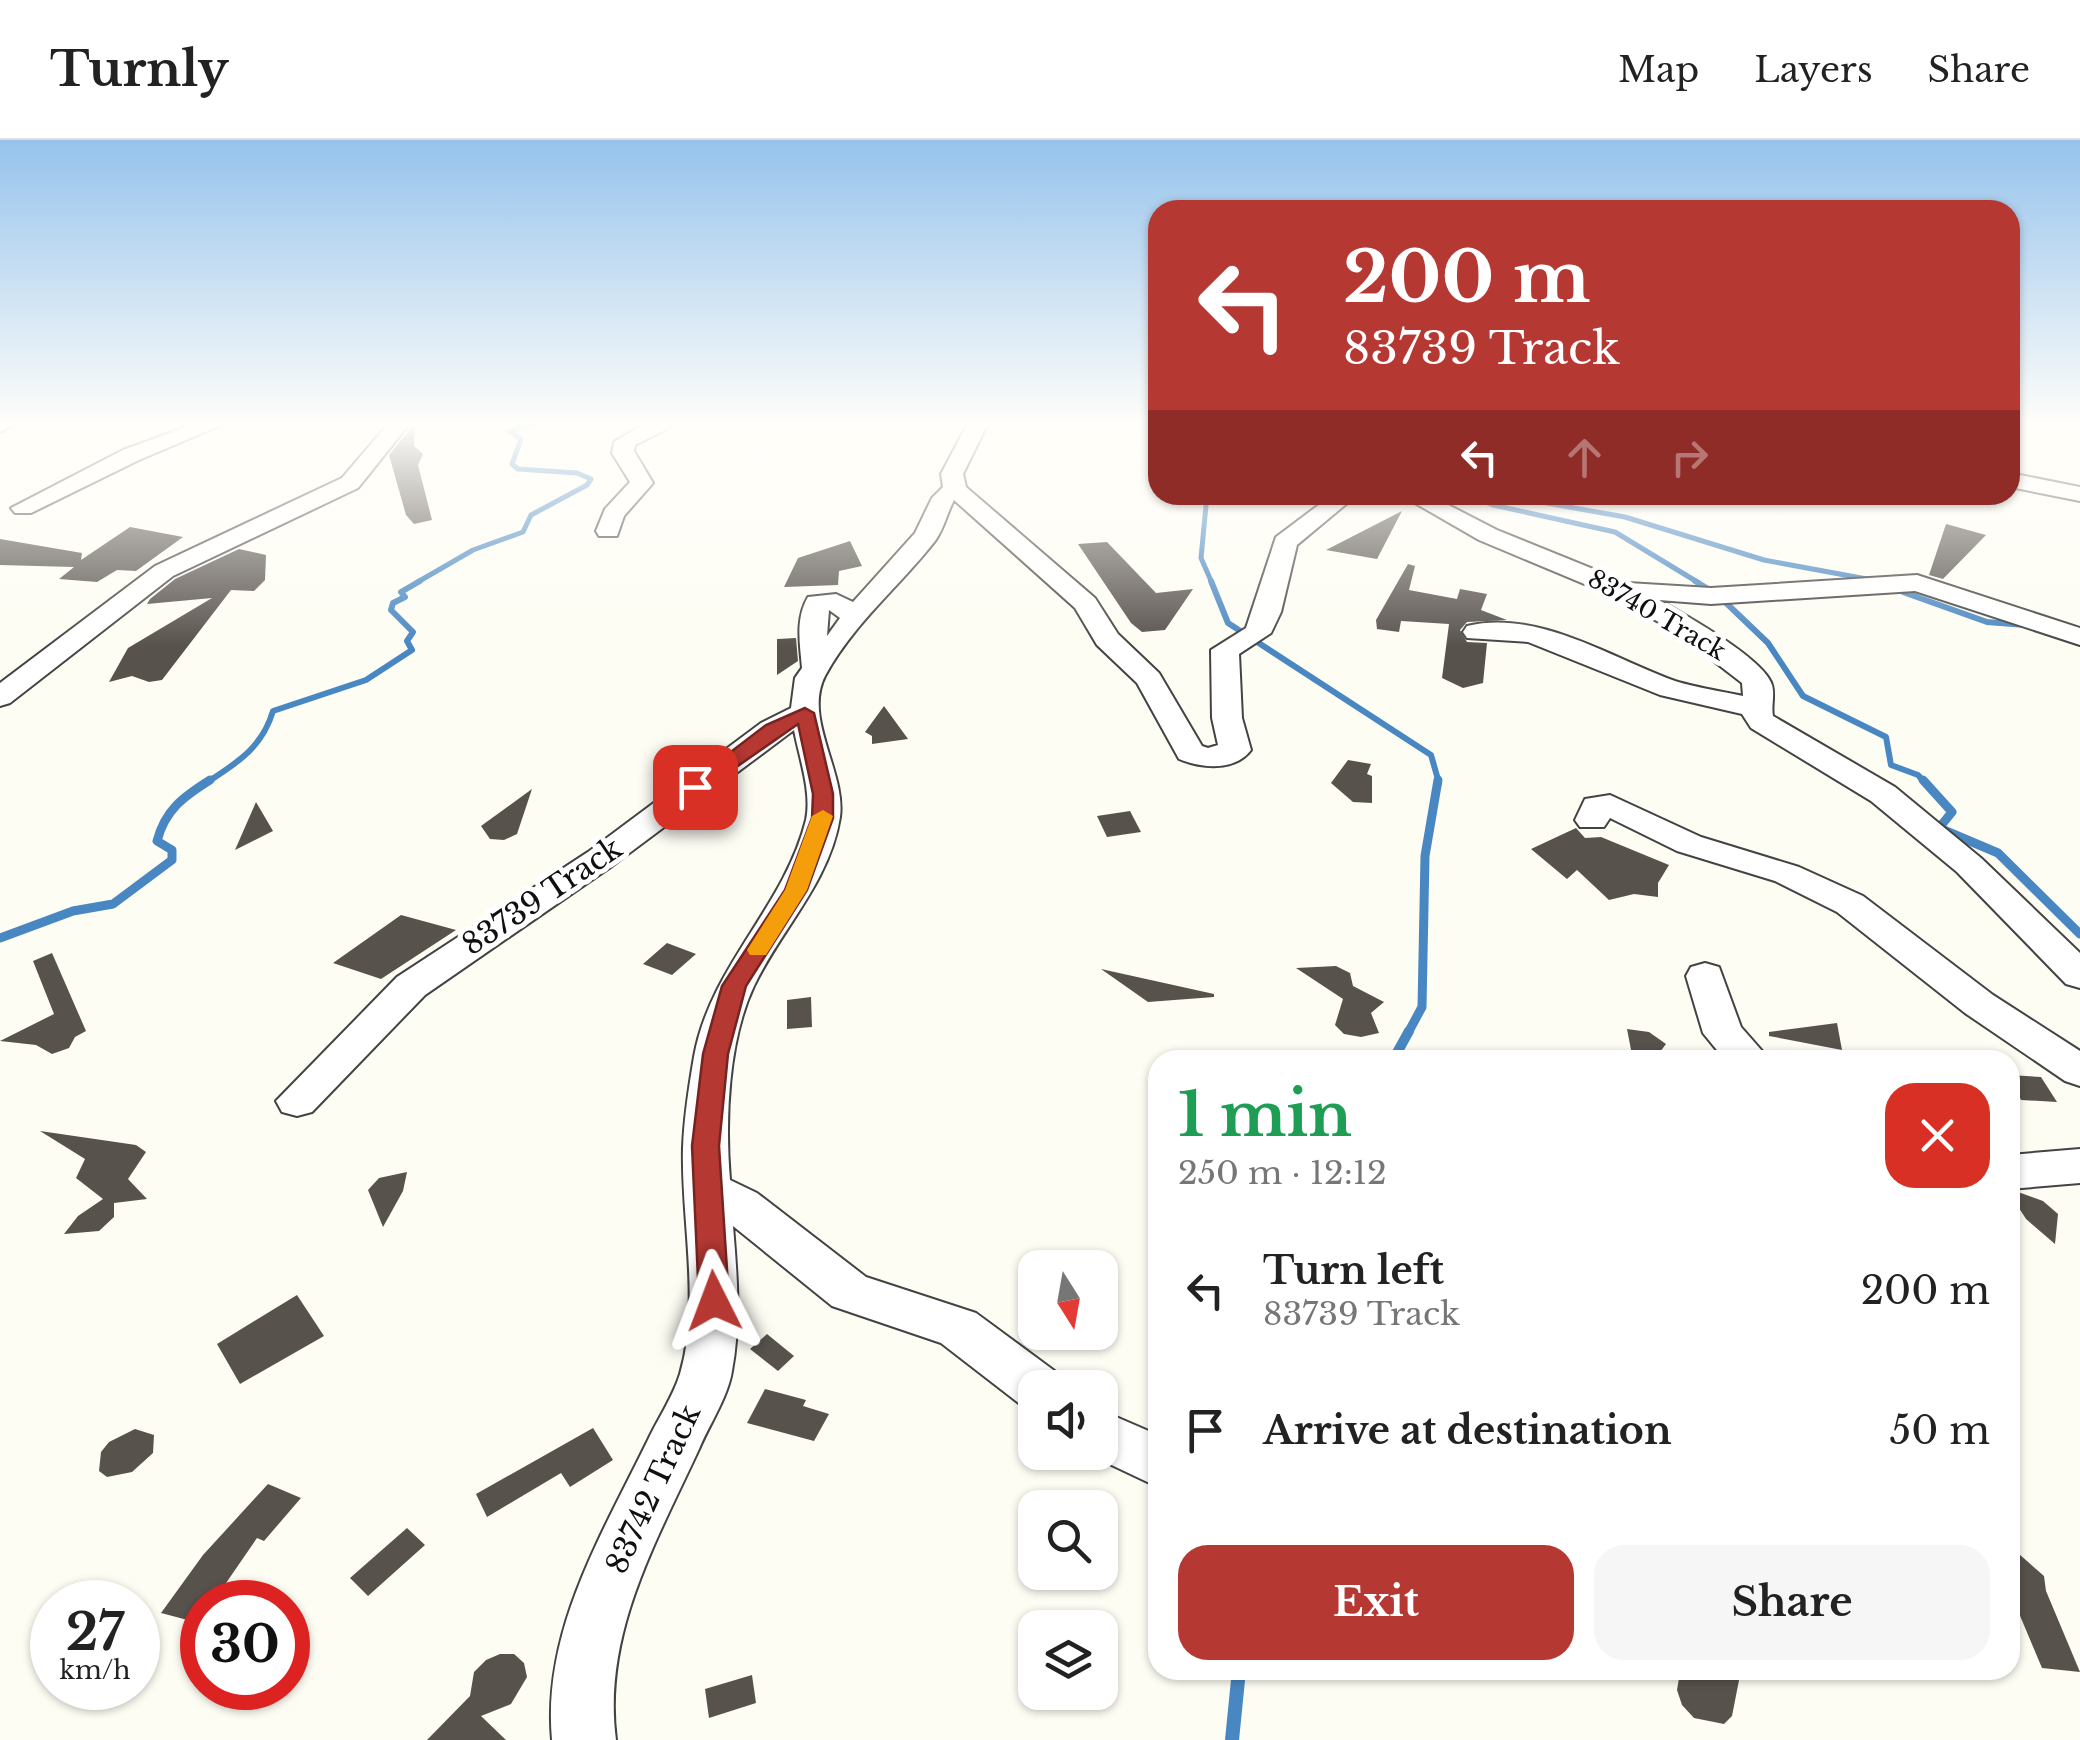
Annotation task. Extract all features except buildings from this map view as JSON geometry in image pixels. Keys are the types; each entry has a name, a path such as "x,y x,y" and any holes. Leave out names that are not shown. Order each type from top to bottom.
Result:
{"street":[{"path":"23,508 44,498"},
{"path":"0,697 164,571 319,498"},
{"path":"608,532 613,514 628,498"},
{"name":"83742 Track","path":"584,1740 580,1704 588,1640 618,1562 706,1374 714,1301 706,1146 724,1013 734,986 796,890 822,818 823,794 805,713 805,694 816,668 926,536 943,498"},
{"path":"965,498 1086,604 1107,639 1149,679 1190,752 1206,759 1235,750 1227,718 1225,650 1256,632 1268,612 1285,542 1333,505"},
{"name":"83740 Track","path":"1431,505 1488,535 1622,590 1743,666 1759,688 1756,708 1762,722 1861,778 1918,821 2044,935 2080,975"},
{"path":"1622,590 1711,596 1916,583 2080,637"},
{"path":"1478,632 1532,634 1670,689 1756,708"},
{"name":"83739 Track","path":"297,1101 411,986 600,860 762,736 805,713"},
{"path":"1592,820 1597,806 1610,805 1689,844 1830,892 1870,916 1978,1004 2080,1070"},
{"path":"1705,976 1723,1034 1739,1050"},
{"path":"2020,1171 2080,1166"},
{"path":"708,1190 741,1206 849,1292 958,1328 1018,1373"},
{"path":"1118,1443 1148,1457"}],"waterway":[{"path":"416,583 473,550 523,532 531,515 563,498"},
{"path":"1206,505 1201,558 1212,583"},
{"path":"1493,505 1615,532 1699,583"},
{"path":"1557,505 1625,517 1764,560 1872,580"},
{"path":"206,783 255,745 273,711 366,680 412,650 407,641 413,632 391,610 393,603 405,597 401,592 420,581"},
{"path":"1211,581 1228,623 1431,755 1439,783"},
{"path":"1695,581 1713,592"},
{"path":"1903,592 1987,622 2026,625"},
{"path":"1722,599 1768,643 1803,696 1886,737 1891,765 1918,775 1925,783"},
{"path":"0,938 73,911 113,904 172,860 172,850 157,841 165,821 183,799 210,780"},
{"path":"1408,1033 1422,1007 1425,856 1438,780"},
{"path":"1923,780 1952,812 1939,828 1998,853 2080,934"},
{"path":"1399,1050 1409,1031"},
{"path":"1232,1740 1238,1680"}],"slow traffic":[{"path":"758,950 796,890 823,816"}],"route":[{"path":"695,787 772,729 805,713 823,794 822,818 796,890 734,986 715,1054 706,1146 714,1301"}]}
